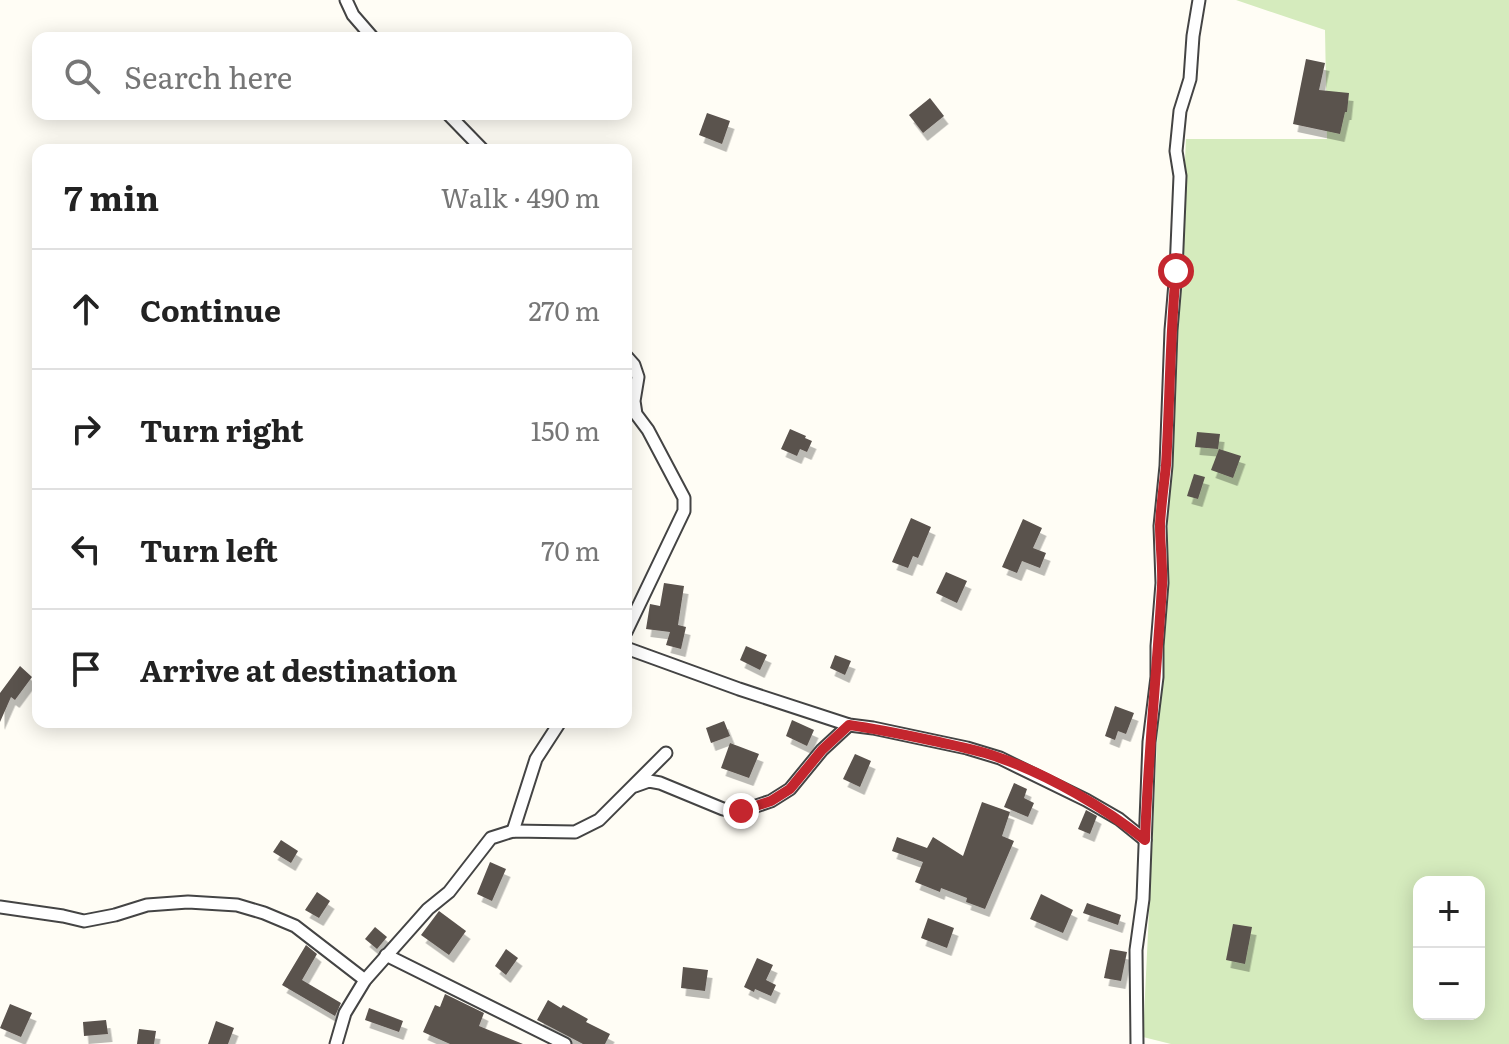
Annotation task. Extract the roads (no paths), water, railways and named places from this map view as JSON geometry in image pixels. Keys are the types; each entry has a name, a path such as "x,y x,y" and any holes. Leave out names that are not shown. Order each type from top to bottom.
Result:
{"street":[{"path":"346,0 353,15 368,32"},
{"path":"1137,1044 1136,950 1143,899 1149,742 1157,677 1162,583 1160,526 1176,271 1180,176 1176,151 1180,111 1190,79 1199,0"},
{"path":"454,120 477,144"},
{"path":"632,363 638,377 634,401 636,414 648,430 684,498 684,511 632,619"},
{"path":"632,650 849,725 967,748 1000,758 1086,800 1119,819 1145,840"},
{"path":"631,787 649,781 660,783 723,809 741,811 771,801 790,789 822,750 849,725"},
{"path":"513,831 536,759 556,728"},
{"path":"336,1044 345,1013 365,980 428,909 449,892 491,838 513,831 575,832 599,820 666,753"},
{"path":"0,907 84,921 147,905 188,902 237,905 295,926 365,980"},
{"path":"386,955 565,1044"}]}
